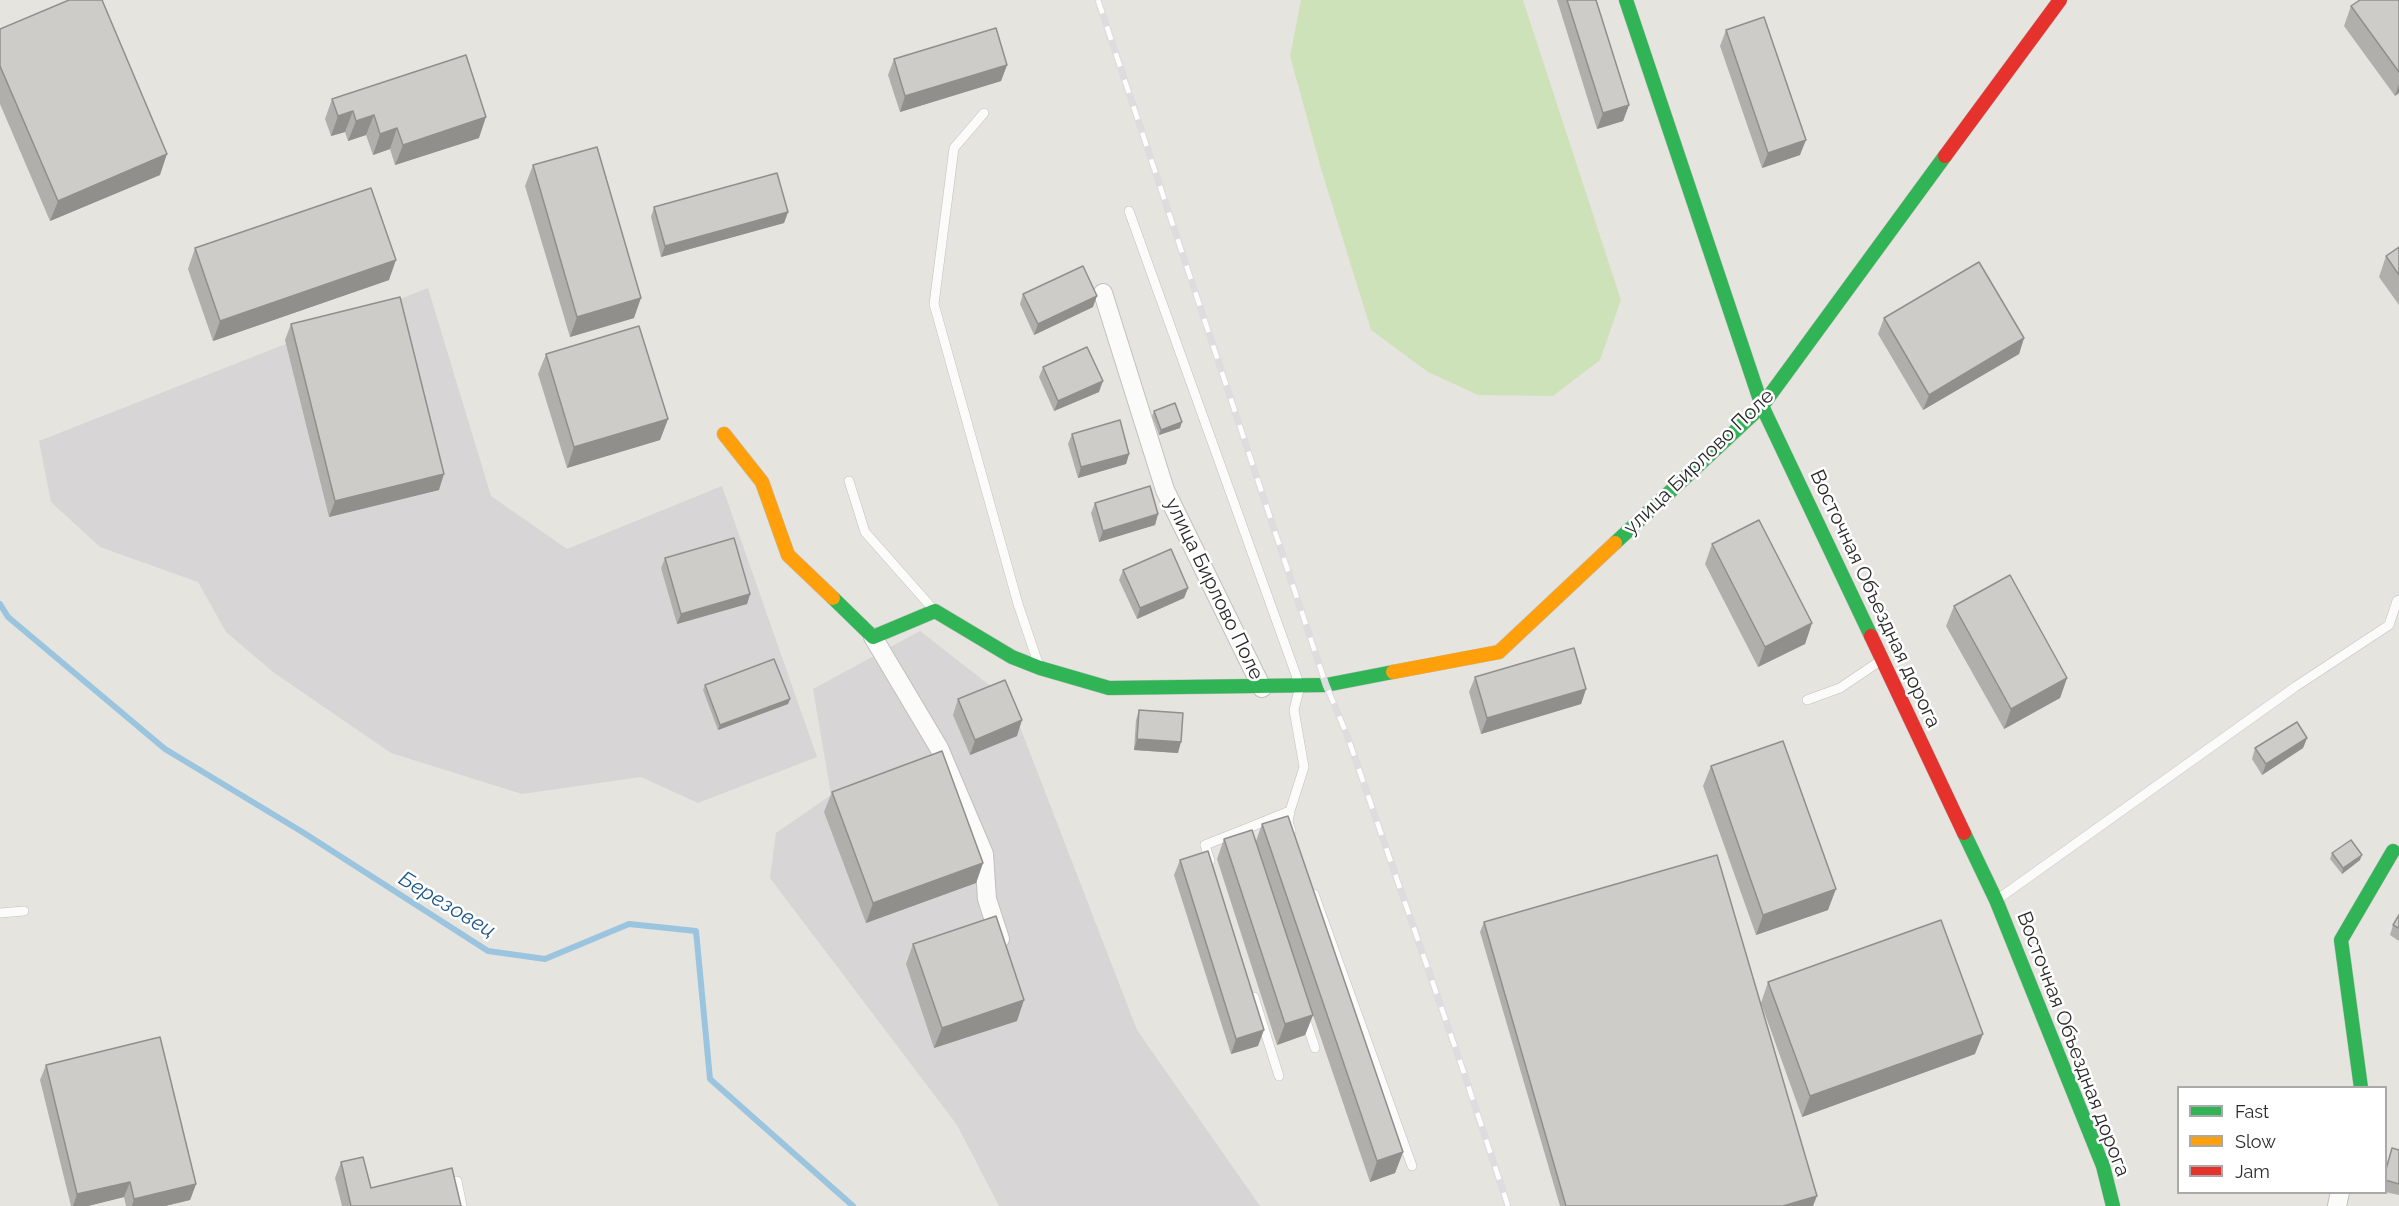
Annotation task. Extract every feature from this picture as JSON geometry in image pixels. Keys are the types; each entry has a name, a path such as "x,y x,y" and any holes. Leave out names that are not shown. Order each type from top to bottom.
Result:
{"street":[{"name":"Восточная Объездная дорога","path":"1626,0 1762,406 1996,900 2103,1166 2113,1206"},
{"name":"улица Бирлово Поле","path":"935,611 1012,657 1040,668 1109,688 1262,688 1326,685 1499,652 1762,406 2060,0"},
{"name":"улица Бирлово Поле","path":"1103,293 1165,490 1262,688"},
{"path":"724,434 762,482 788,555 873,637 939,748 984,854 987,899 1005,955"},
{"path":"873,637 935,611"},
{"path":"2361,1086 2341,940 2393,851"}],"lane":[{"path":"984,113 954,148 934,304 1018,604 1040,668"},
{"path":"1129,210 1300,686 1294,710 1304,767 1288,822 1296,844"},
{"path":"849,481 865,532 935,611"},
{"path":"1996,900 2295,687 2389,625 2399,600"},
{"path":"1807,700 1840,688 1882,660"},
{"path":"1212,867 1205,845 1290,811"},
{"path":"1243,830 1246,841"},
{"path":"1312,888 1412,1166"},
{"path":"0,913 24,911"},
{"path":"1251,988 1279,1076"},
{"path":"1300,1005 1315,1048"},
{"path":"457,1181 462,1206"}],"shaded area":[{"path":"428,288 491,496 567,549 722,486 817,757 698,803 641,777 522,794 391,753 273,672 226,632 198,582 100,547 51,502 39,441"},
{"path":"920,631 1010,701 1137,1030 1260,1206 999,1206 957,1125 770,878 776,833 831,795 813,689"}],"green space":[{"path":"1301,0 1523,0 1621,300 1600,360 1553,396 1478,395 1428,372 1371,330 1322,172 1290,56"}],"building":[{"path":"69,0 102,0 167,154 58,201 0,66 0,29"},
{"path":"1567,0 1596,0 1629,105 1603,113"},
{"path":"2360,0 2399,0 2399,72 2351,6"},
{"path":"1764,17 1806,140 1768,153 1726,30"},
{"path":"996,28 1007,65 905,96 894,59"},
{"path":"466,55 486,117 403,145 397,128 380,134 374,115 356,121 353,111 338,116 332,99"},
{"path":"597,147 641,298 577,317 533,165"},
{"path":"777,173 788,212 665,246 654,207"},
{"path":"371,188 396,260 220,321 195,248"},
{"path":"2399,247 2399,275 2386,256"},
{"path":"1979,262 2024,338 1929,395 1884,318"},
{"path":"1083,266 1097,296 1038,324 1023,294"},
{"path":"400,297 444,474 335,501 291,324"},
{"path":"639,326 668,419 574,447 546,354"},
{"path":"1087,347 1103,381 1058,401 1043,367"},
{"path":"1175,403 1182,422 1161,430 1154,411"},
{"path":"1120,420 1129,454 1081,467 1072,434"},
{"path":"1150,486 1158,514 1103,531 1095,503"},
{"path":"1759,520 1812,623 1765,647 1712,544"},
{"path":"734,538 750,594 681,614 665,558"},
{"path":"1171,549 1188,588 1140,608 1123,570"},
{"path":"2010,575 2067,678 2011,709 1954,606"},
{"path":"1574,648 1586,689 1487,718 1475,677"},
{"path":"774,659 790,699 720,725 705,685"},
{"path":"1005,680 1022,720 975,740 958,699"},
{"path":"1139,710 1183,713 1181,742 1137,739"},
{"path":"2297,722 2307,738 2266,764 2255,748"},
{"path":"1783,741 1836,889 1763,915 1711,766"},
{"path":"942,751 983,863 873,903 832,792"},
{"path":"1288,816 1403,1152 1377,1161 1262,824"},
{"path":"1252,830 1313,1015 1285,1024 1224,839"},
{"path":"2351,840 2362,855 2343,868 2332,853"},
{"path":"1208,851 1264,1030 1236,1039 1180,860"},
{"path":"1717,855 1817,1196 1783,1206 1566,1206 1484,922"},
{"path":"2399,915 2399,928 2393,925"},
{"path":"996,916 1024,1000 942,1028 913,944"},
{"path":"1941,920 1983,1034 1810,1096 1768,982"},
{"path":"160,1037 196,1184 134,1199 130,1182 77,1194 46,1065"},
{"path":"2392,1148 2399,1150 2399,1184 2387,1181 2387,1166"},
{"path":"363,1157 371,1188 452,1168 461,1206 351,1206 341,1162"}],"waterway":[{"name":"Березовец","path":"0,604 8,617 165,749 304,833 488,951 545,959 629,924 696,931 710,1079 853,1206"}],"railway":[{"path":"1098,0 1326,685 1347,735 1508,1206"}],"traffic: fast":[{"path":"1626,0 1762,406 1871,636"},
{"path":"1615,543 1762,406 1945,156"},
{"path":"833,598 873,637 935,611 1012,657 1040,668 1109,688 1326,685 1393,672"},
{"path":"1964,833 1996,900 2103,1166 2113,1206"},
{"path":"2361,1086 2341,940 2393,851"}],"traffic: slow":[{"path":"724,434 762,482 788,555 833,598"},
{"path":"1393,672 1499,652 1615,543"}],"traffic: jam":[{"path":"1945,156 2060,0"},
{"path":"1871,636 1964,833"}]}
